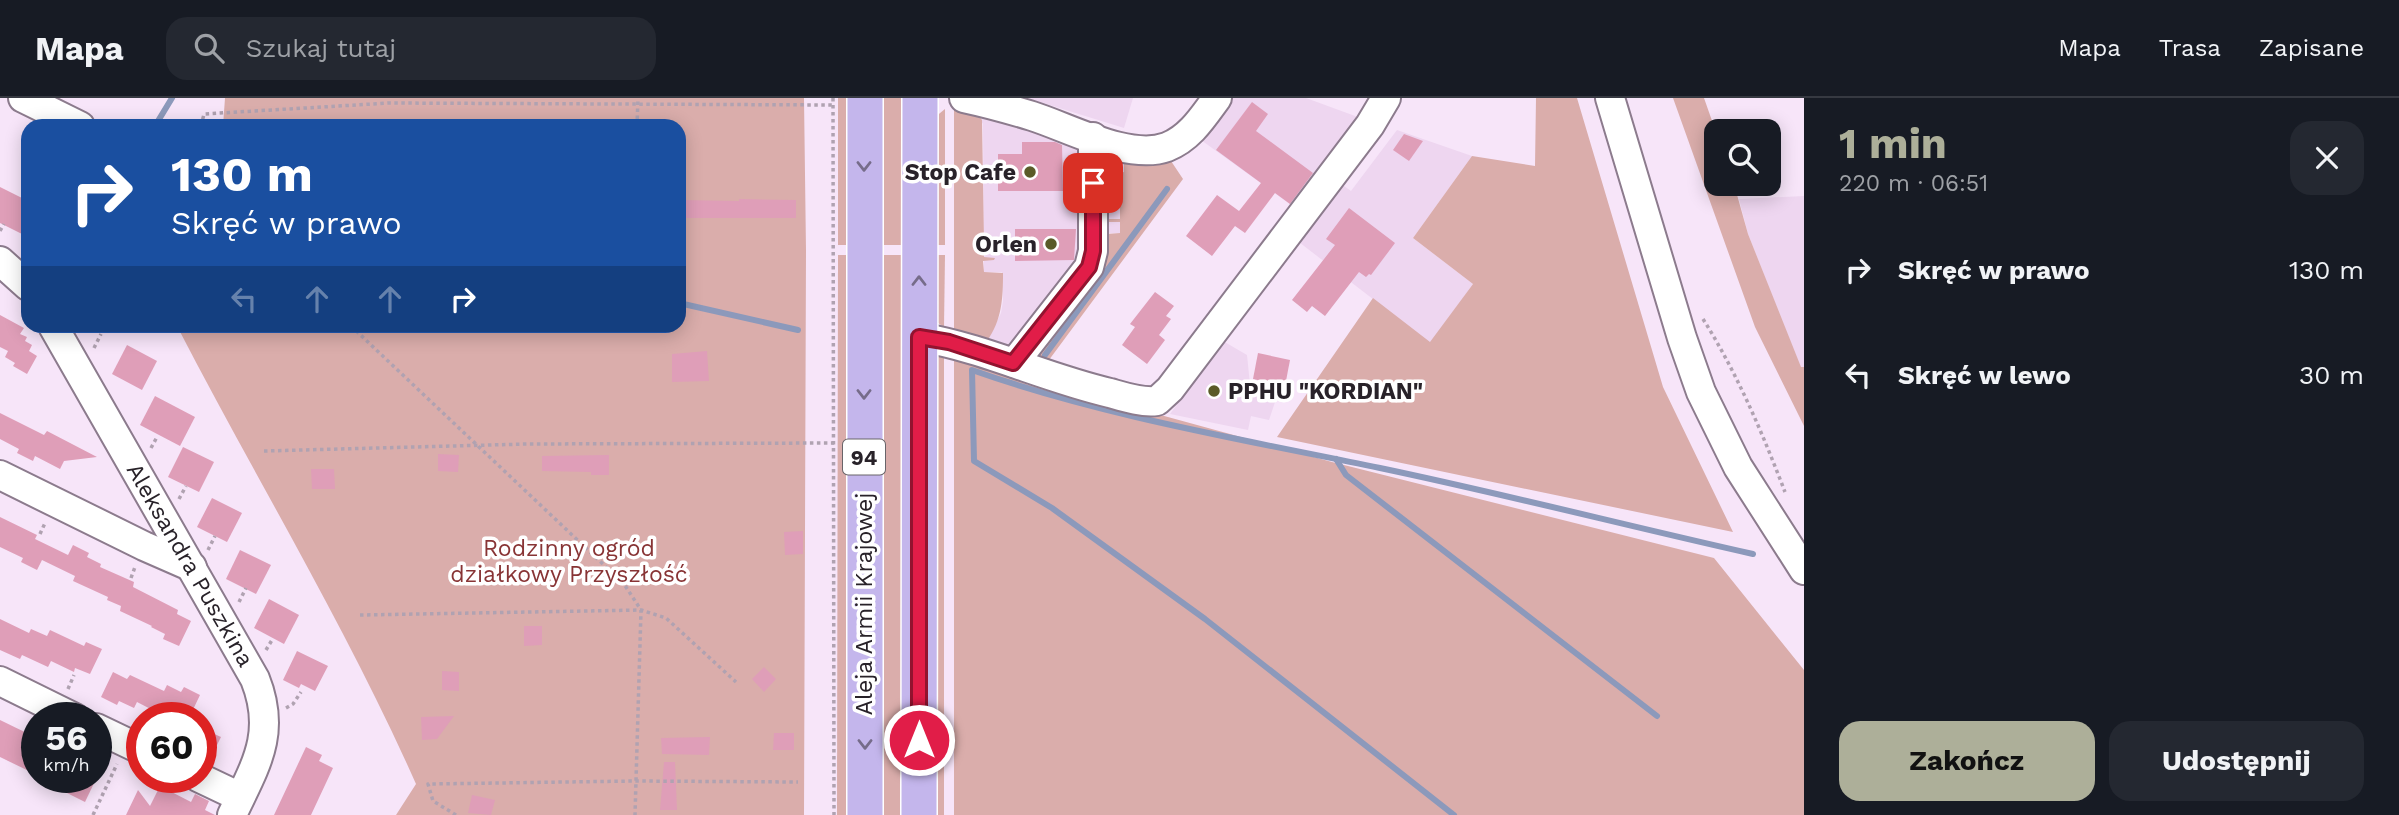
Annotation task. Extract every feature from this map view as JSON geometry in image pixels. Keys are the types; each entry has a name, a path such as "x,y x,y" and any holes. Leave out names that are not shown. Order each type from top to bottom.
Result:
{"main road":[{"path":"919,815 920,98"},
{"name":"Aleja Armii Krajowej","path":"852,100 865,815"}],"street":[{"path":"23,98 66,119"},
{"path":"964,98 1033,116 1122,148 1139,150 1168,147 1181,140 1196,126 1217,98"},
{"path":"919,337 949,342 1082,387 1142,401 1151,402 1163,397 1370,125 1386,98"},
{"path":"1609,98 1701,392 1738,467 1804,570"},
{"path":"1013,363 1089,267 1093,251 1093,137"},
{"path":"0,261 21,280"},
{"name":"Aleksandra Puszkina","path":"57,333 155,501 262,696 265,732 261,751 236,806"},
{"path":"0,475 192,567"},
{"path":"128,538 155,501"},
{"path":"0,681 43,702"},
{"path":"217,792 236,806"}],"path":[{"path":"203,119 204,114 389,103 638,101 798,104 852,100 834,443 834,815"},
{"path":"637,119 638,101"},
{"path":"0,231 4,224"},
{"path":"1697,309 1723,349 1765,440 1789,503"},
{"path":"358,333 624,584 641,610 635,815"},
{"path":"264,451 834,443"},
{"path":"360,615 641,610 666,618 736,682"},
{"path":"279,710 293,704 301,692"},
{"path":"93,815 126,759"},
{"path":"456,815 433,801 428,784 798,782"}],"shaded area":[{"path":"1027,98 1133,98 1124,128"},
{"path":"1233,98 1306,98 1366,120 1294,207 1201,140"},
{"path":"977,114 1124,156 1124,172 1120,173 1120,233 1108,233 1033,354 987,341 1001,313 1002,272 984,272 983,124"},
{"path":"1397,130 1472,156 1413,238 1473,284 1430,343 1295,239 1337,181 1351,191"},
{"path":"1804,196 1804,367 1801,368 1748,234 1739,199"},
{"path":"1223,341 1247,355 1251,394 1276,399 1269,420 1251,416 1248,430 1170,414"}],"green space":[{"name":"Rodzinny ogród działkowy Przyszłość","path":"225,98 804,98 804,815 396,815 416,784 360,667 181,333 686,333 686,119 224,119"},
{"path":"838,98 853,98 853,245 838,245"},
{"path":"901,98 907,104 908,245 876,245 880,100"},
{"path":"1536,98 1577,98 1663,387 1733,532 1277,437 1373,298 1430,342 1473,284 1413,238 1472,156 1535,166"},
{"path":"1673,98 1704,98 1711,119 1704,119 1704,185"},
{"path":"954,107 977,114 982,120 984,241 1000,242 999,245 984,245 984,257 995,258 983,261 984,272 1003,273 1001,308 987,341 954,332"},
{"path":"945,109 945,245 931,245 934,118"},
{"path":"1124,156 1171,161 1183,179 1046,364 1033,355 1106,234 1120,233 1120,222 1105,222 1104,219 1120,219 1120,173 1124,172"},
{"path":"1708,196 1737,196 1748,234 1801,367 1804,367 1804,426 1755,327"},
{"path":"838,255 853,255 853,815 837,815"},
{"path":"876,255 908,255 908,815 876,815"},
{"path":"931,255 945,255 944,327 935,321"},
{"path":"944,354 944,815 931,815 937,357"},
{"path":"954,354 1029,385 1040,382 1332,462 1714,558 1804,670 1804,815 954,815"}],"building":[{"path":"1252,102 1268,114 1256,131 1313,173 1290,204 1275,193 1245,233 1235,226 1212,256 1186,236 1217,195 1239,211 1261,183 1216,150"},
{"path":"1404,134 1423,141 1409,161 1393,150"},
{"name":"Stop Cafe","path":"1022,142 1055,142 1062,145 1063,191 998,191 998,154 1022,154"},
{"path":"0,187 21,198 21,234 0,223"},
{"path":"686,200 796,200 796,218 686,218"},
{"path":"1349,208 1395,243 1371,275 1366,277 1359,272 1325,316 1312,306 1307,312 1292,300 1335,245 1326,239"},
{"path":"1015,229 1076,229 1074,260 1015,261"},
{"path":"1155,292 1174,306 1166,316 1171,319 1159,335 1165,340 1147,364 1122,345 1135,327 1130,324"},
{"path":"0,315 21,326 20,334 27,337 25,341 32,345 29,351 37,356 27,374 13,366 15,363 5,357 8,351 0,347"},
{"path":"127,345 157,361 142,390 112,374"},
{"path":"707,351 709,381 672,382 672,354"},
{"path":"1258,353 1290,360 1285,386 1253,379"},
{"path":"155,396 195,417 180,446 140,425"},
{"path":"0,413 44,435 47,431 97,457 64,461 60,469 35,456 33,461 17,453 19,449 0,439"},
{"path":"183,447 214,462 199,492 168,477"},
{"path":"438,454 459,455 458,472 438,471"},
{"path":"609,455 609,475 542,471 542,456"},
{"path":"311,469 334,469 335,489 312,489"},
{"path":"212,498 242,513 227,542 197,527"},
{"path":"0,517 37,535 35,539 68,555 73,545 89,553 87,557 101,564 100,567 134,582 133,587 178,610 177,614 191,621 179,646 163,639 165,634 152,626 120,611 121,606 107,600 108,597 73,581 75,576 42,560 37,570 21,562 23,558 0,547"},
{"path":"803,531 803,554 785,555 784,532"},
{"path":"240,550 271,565 256,594 226,579"},
{"path":"269,599 299,615 284,644 254,628"},
{"path":"0,619 29,633 31,629 47,636 50,630 84,646 86,642 102,649 90,674 75,668 74,672 51,661 48,667 22,655 20,659 0,650"},
{"path":"524,626 542,626 542,645 524,646"},
{"path":"297,651 328,666 315,691 301,684 299,688 283,680"},
{"path":"764,667 776,679 764,692 752,679"},
{"path":"442,671 459,672 459,691 442,690"},
{"path":"113,672 127,679 130,675 164,691 167,685 181,692 184,687 200,695 197,702 126,702 126,704 119,701 117,705 101,697"},
{"path":"454,716 437,739 422,740 421,717"},
{"path":"0,720 21,730 21,767 0,757"},
{"path":"774,733 794,733 794,750 773,750"},
{"path":"710,737 709,755 662,754 661,738"},
{"path":"306,747 322,755 319,761 333,768 311,815 274,815"},
{"path":"664,762 675,762 677,810 660,810"},
{"path":"67,793 89,793 85,802"},
{"path":"137,793 140,793 150,806 156,793 174,793 191,802 195,794 209,801 205,810 215,815 126,815"},
{"path":"472,795 495,800 491,815 468,813"}],"waterway":[{"path":"159,119 172,98"},
{"path":"1045,355 1167,189"},
{"path":"686,305 798,330"},
{"path":"1454,815 1205,619 1052,508 974,461 972,370 1123,414 1427,478 1753,554"},
{"path":"1336,459 1346,475 1657,716"}],"place":[{"name":"Stop Cafe","path":"1030,172"},
{"name":"Orlen","path":"1051,244"},
{"name":"PPHU \"KORDIAN\"","path":"1214,391"}],"route":[{"path":"919,740 919,337 949,342 1013,363 1089,267 1093,251 1093,183"}]}
